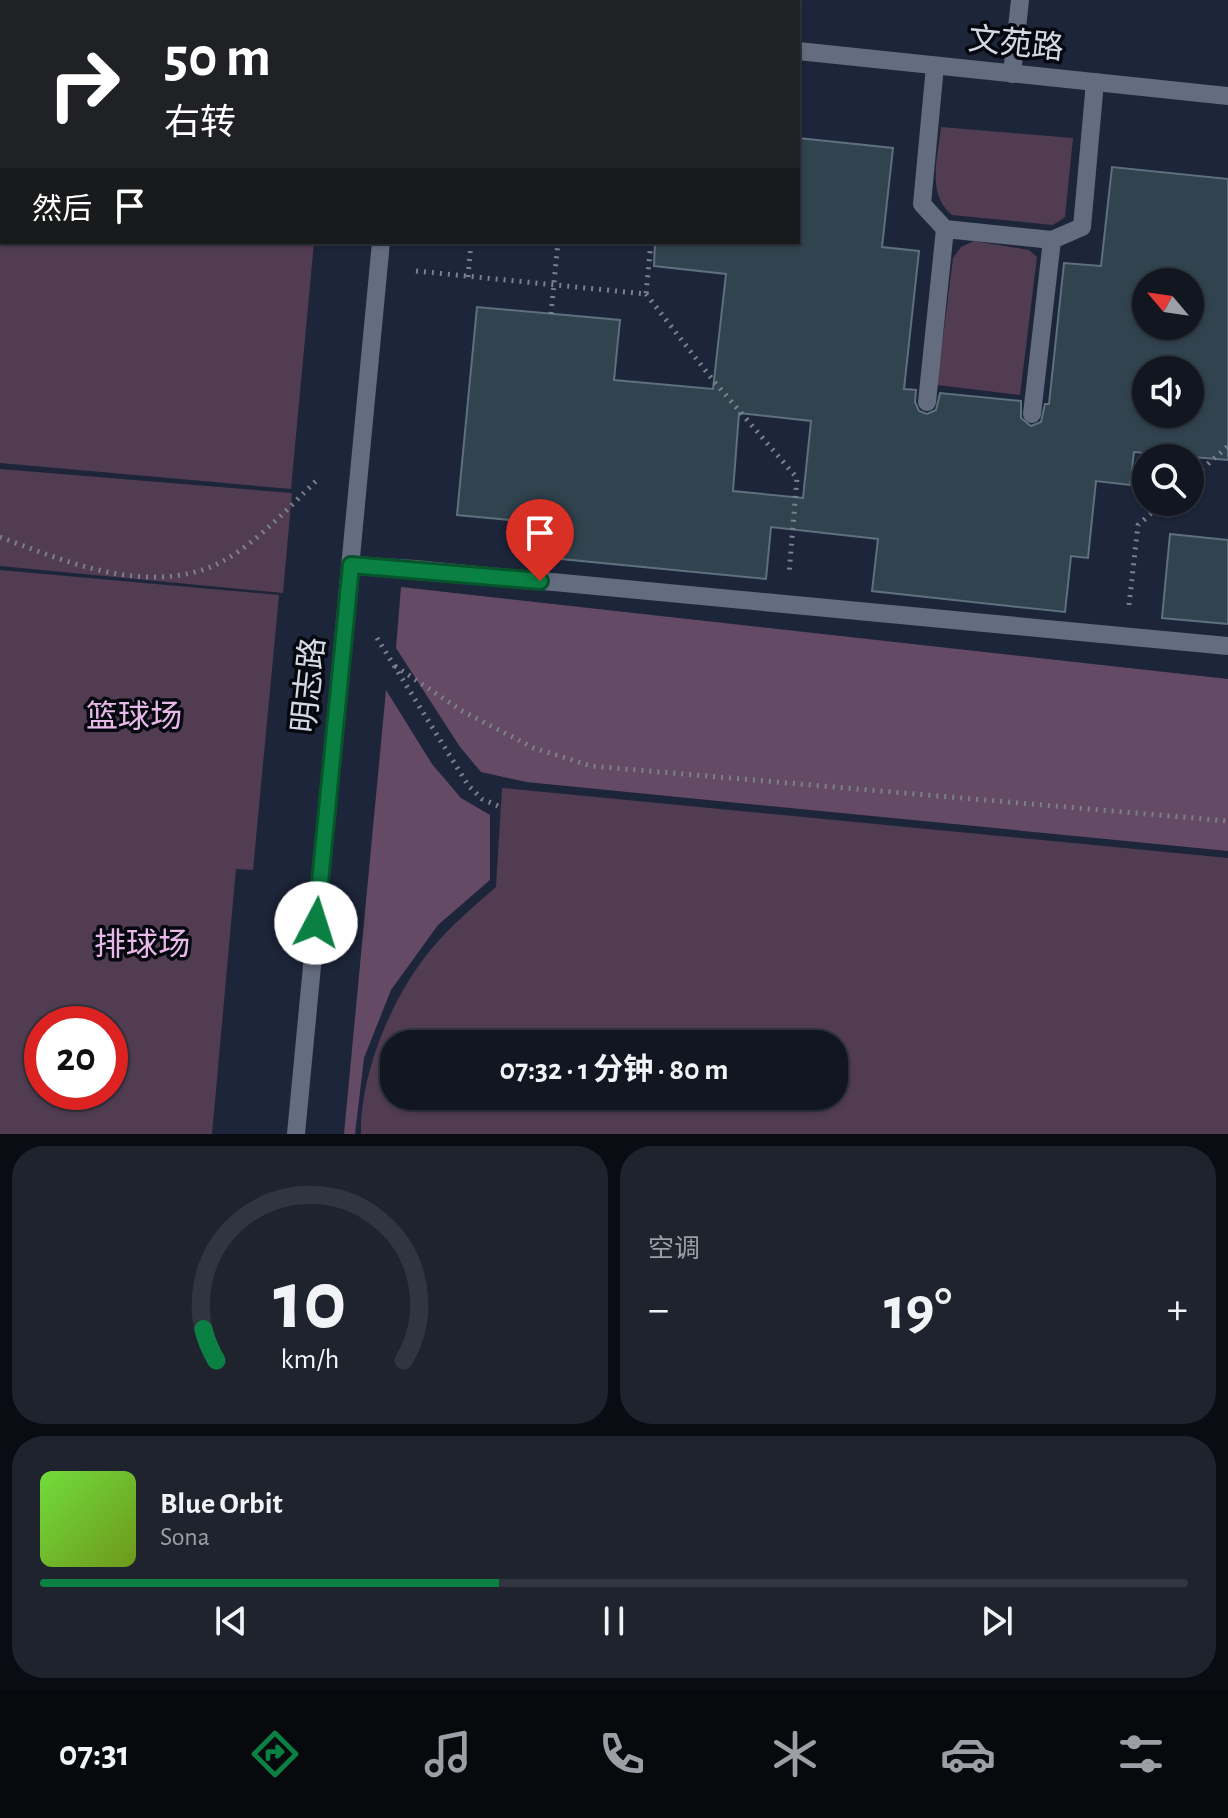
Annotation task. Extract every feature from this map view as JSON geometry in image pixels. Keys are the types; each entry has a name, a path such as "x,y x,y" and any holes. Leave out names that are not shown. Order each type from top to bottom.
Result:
{"lane":[{"path":"1012,74 1020,0"},
{"name":"文苑路","path":"800,51 1228,96"},
{"path":"935,66 922,204 945,229 1052,240 1082,227 1095,82"},
{"path":"927,402 945,229"},
{"path":"1032,414 1052,240"},
{"name":"明志路","path":"296,1134 381,244"},
{"path":"351,565 1228,646"}],"path":[{"path":"468,277 471,244"},
{"path":"551,314 558,244"},
{"path":"651,244 646,294 712,379 797,478 789,577"},
{"path":"416,271 646,294"},
{"path":"1204,467 1228,446"},
{"path":"0,537 69,563 125,575 176,577 210,567 245,546 317,480"},
{"path":"1129,608 1138,525 1148,516"},
{"path":"377,638 468,785 482,799 501,807"},
{"path":"395,666 462,711 534,748 591,766 1228,821"}],"shaded area":[{"path":"800,0 1228,0 1228,1134 0,1134 0,244 800,244"},
{"path":"401,587 1228,679 1228,851 526,782 481,772 460,747 396,648"},
{"path":"386,690 432,764 461,798 490,815 490,880 438,925 391,990 364,1058 355,1134 344,1134"}],"green space":[{"path":"941,127 1073,138 1065,217 1053,225 952,215 944,206 936,186"},
{"path":"974,241 1029,250 1037,257 1020,395 937,385 953,258 961,247"},
{"path":"0,244 314,244 291,489 0,463"},
{"path":"0,469 292,493 283,593 0,566"},
{"path":"0,570 279,595 253,870 236,869 212,1134 0,1134"},
{"path":"502,788 1228,858 1228,1134 361,1134 366,1085 380,1041 380,1110 848,1110 848,1030 384,1030 418,966 463,916 496,887"}],"building":[{"path":"800,138 893,148 882,247 919,251 904,389 916,390 915,402 919,411 927,414 936,410 940,393 1021,401 1021,418 1031,426 1041,422 1045,404 1049,404 1064,263 1101,266 1112,167 1228,179 1228,460 1204,458 1204,444 1132,444 1130,485 1096,481 1088,558 1071,556 1065,612 872,591 878,539 771,527 766,579 551,558 554,524 457,515 477,307 620,320 614,380 713,389 726,274 654,266 655,244 800,244","holes":["739,413 811,421 803,498 733,491"]},
{"path":"1170,534 1228,540 1228,624 1162,618"}],"route":[{"path":"316,923 351,565 540,581"}],"park label":[{"name":"篮球场","path":"134,717"},
{"name":"排球场","path":"142,945"}]}
